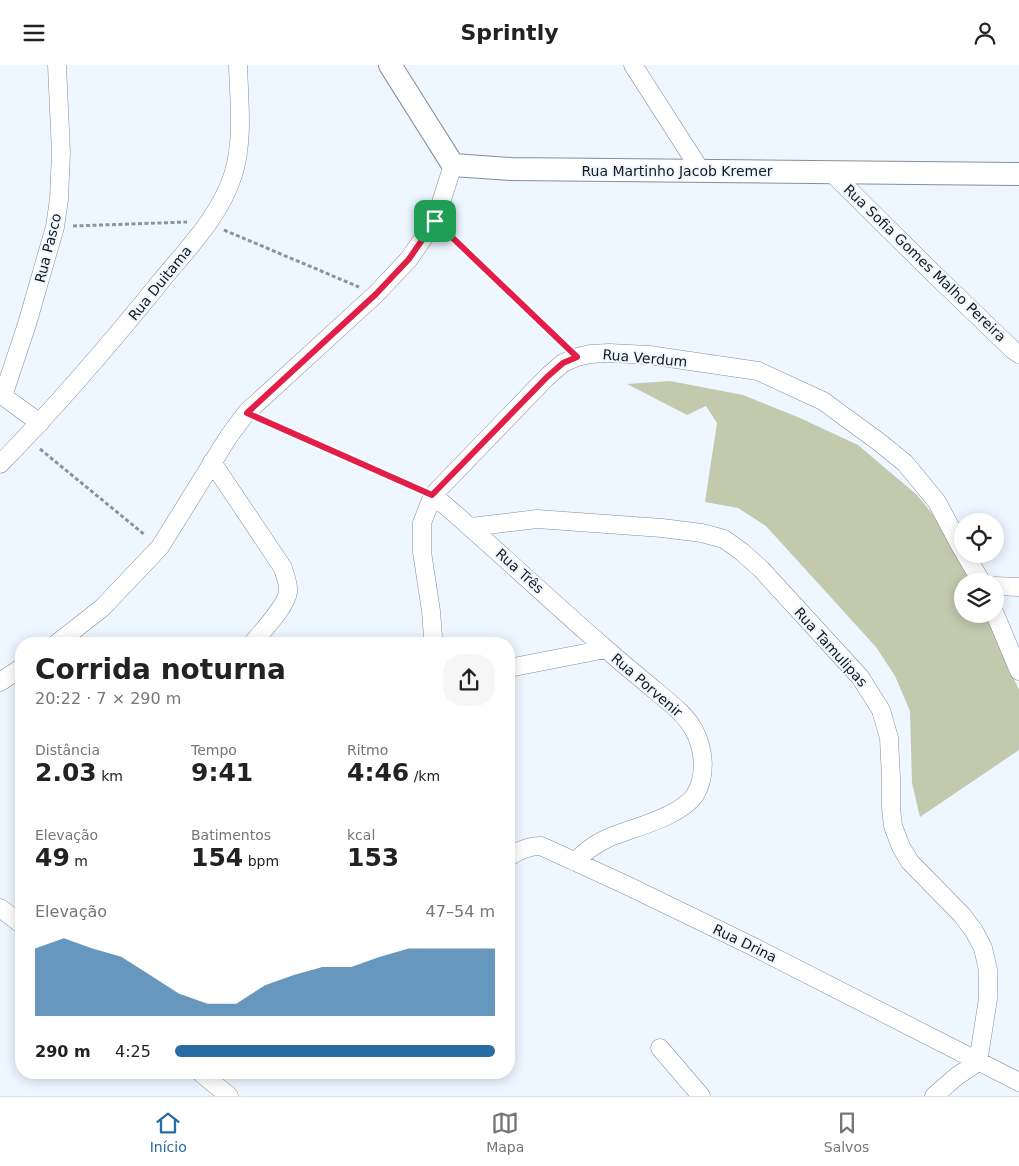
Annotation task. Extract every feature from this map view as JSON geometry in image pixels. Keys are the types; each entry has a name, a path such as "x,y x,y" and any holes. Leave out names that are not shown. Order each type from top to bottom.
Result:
{"street":[{"name":"Rua Pasco","path":"2,395 27,324 55,227 59,199 60,153 57,65"},
{"name":"Rua Duitama","path":"0,464 40,423 114,340 208,224 222,202 233,175 240,145 238,65"},
{"path":"65,637 102,608 160,547 228,437 247,413 376,294 409,259 435,221 453,165 390,65"},
{"path":"633,65 701,171"},
{"name":"Rua Martinho Jacob Kremer","path":"453,165 511,169 1019,174"},
{"name":"Rua Sofia Gomes Malho Pereira","path":"831,172 931,271 1019,354"},
{"name":"Rua Verdum","path":"433,637 432,611 422,552 422,523 432,495 547,377 563,363 590,354 649,355 758,371 823,401 905,463 936,502 954,535"},
{"path":"2,395 40,423"},
{"path":"212,462 283,569 287,582 288,591 281,608 258,637"},
{"name":"Rua Três","path":"432,495 471,527 606,649"},
{"name":"Rua Tamulipas","path":"471,527 537,519 662,528 702,533 724,539 761,569 860,677 881,710 889,738 891,808 893,825 900,847 910,862 962,915 974,931 983,948 988,970 988,999 978,1062"},
{"path":"1004,586 1019,587"},
{"path":"999,623 1019,671"},
{"name":"Rua Porvenir","path":"515,667 606,649 680,712 694,729 702,752 703,775 695,794 684,806 661,818 607,839 584,853 575,862"},
{"path":"0,682 15,671"},
{"name":"Rua Drina","path":"515,853 521,849 540,846 626,885 754,947 1019,1082"},
{"path":"0,908 15,919"},
{"path":"660,1048 701,1096"},
{"path":"934,1096 956,1076 978,1062"},
{"path":"208,1079 229,1096"}],"path":[{"path":"435,221 577,357"},
{"path":"247,413 432,495"},
{"path":"26,437 160,547"}],"green space":[{"path":"670,381 743,395 800,418 858,445 917,495 949,534 954,545 954,563 962,563 966,573 954,573 954,623 989,623 1019,690 1019,750 920,817 912,783 910,711 895,676 876,647 766,526 738,508 705,502 717,423 706,406 687,415 627,384"}],"route":[{"path":"435,221 577,357 563,363 547,377 432,495 247,413 376,294 409,259 435,221"}]}
